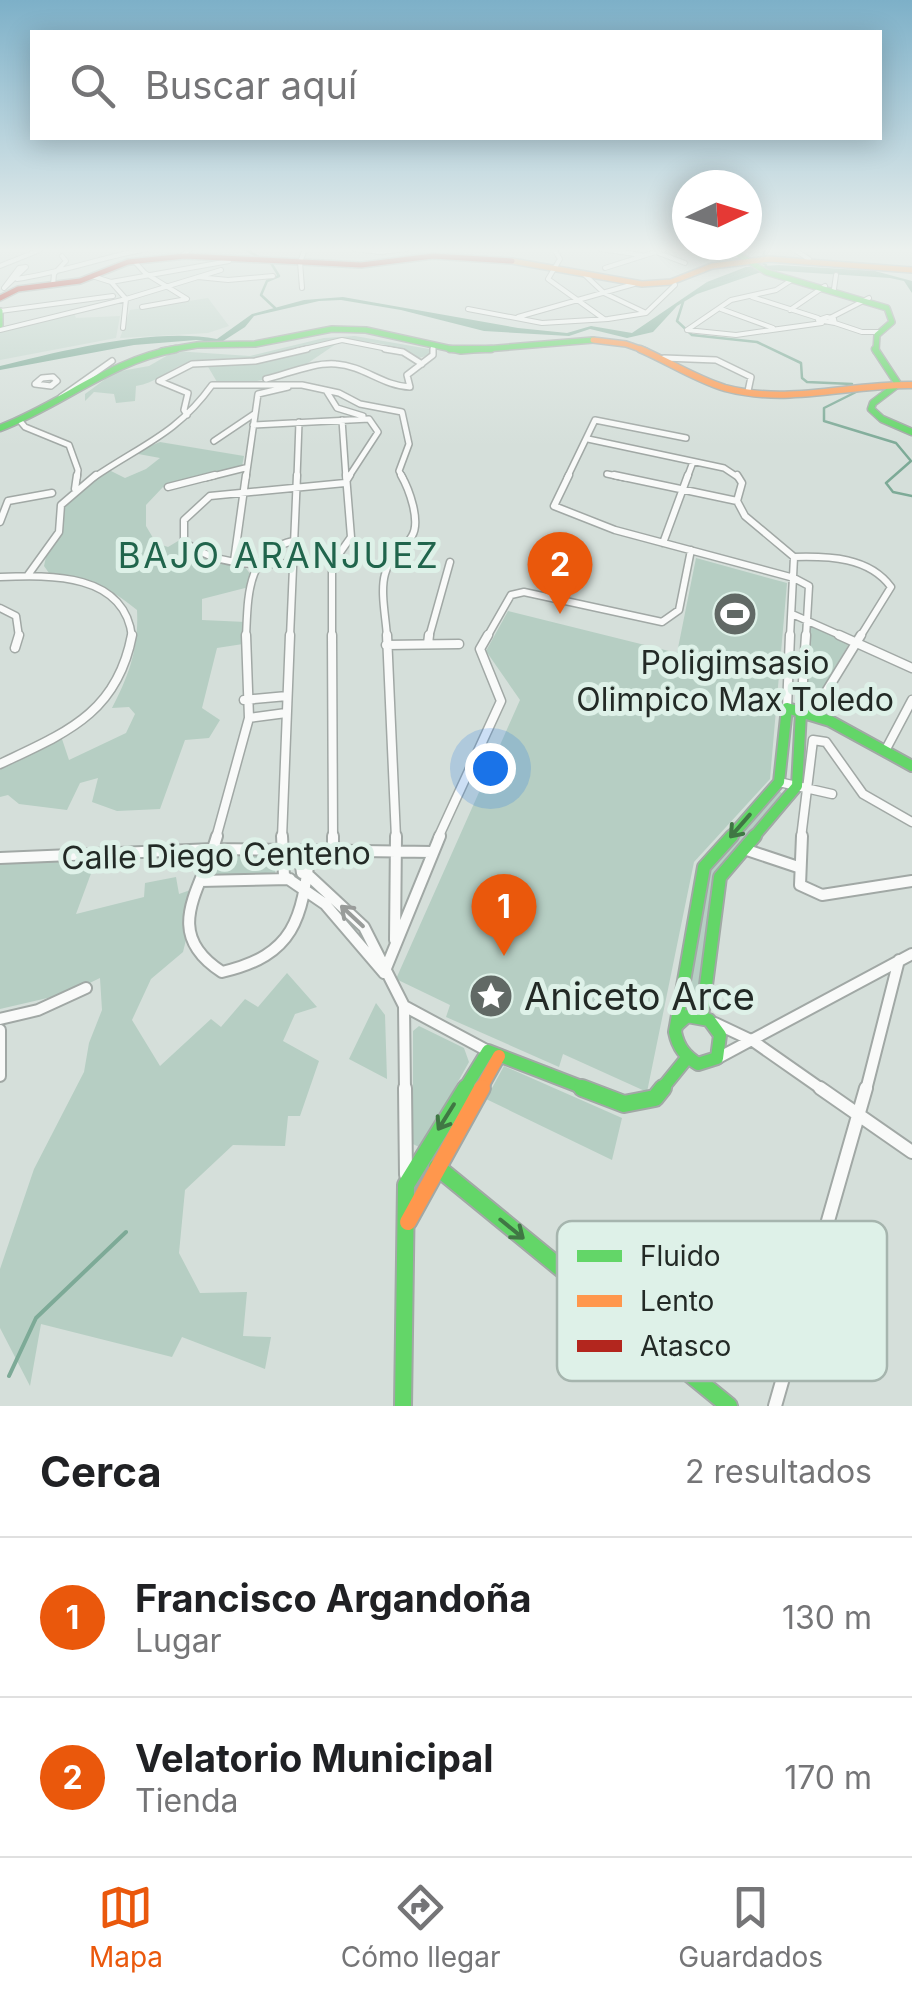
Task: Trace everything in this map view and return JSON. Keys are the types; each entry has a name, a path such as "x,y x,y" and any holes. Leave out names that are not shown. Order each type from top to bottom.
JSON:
{"main road":[{"path":"895,387 876,350 875,338 896,325 896,315"},
{"path":"0,428 134,359 198,345 240,346 332,328 355,328 468,351 600,338 664,358 714,384 748,392 796,396 865,384 912,386"},
{"path":"895,387 872,403 871,409 882,419 912,432"},
{"path":"677,1025 687,1016 705,1018 720,1035 718,1058 705,1065 687,1058 676,1040 677,1025 704,867 779,782 787,708 807,713 912,766"},
{"path":"705,1018 720,877 796,786 807,713"},
{"path":"494,1053 624,1104 636,1105 664,1094 687,1058"},
{"path":"403,1406 406,1185 422,1155 494,1053"},
{"path":"406,1226 494,1053"},
{"path":"436,1167 557,1266"},
{"path":"698,1381 729,1406"}],"street":[{"path":"0,327 66,315"},
{"path":"124,328 125,315"},
{"path":"497,315 542,323 635,315"},
{"path":"514,318 526,315"},
{"path":"597,315 604,319"},
{"path":"713,315 687,330 750,335 836,315"},
{"path":"735,315 774,328"},
{"path":"804,315 862,332 882,331"},
{"path":"830,318 835,323"},
{"path":"862,332 876,350"},
{"path":"187,416 184,388 160,381 192,364 256,360 342,340 402,352 422,364"},
{"path":"257,383 330,363 376,375 389,386 405,388 411,384 407,375 433,355 434,345"},
{"path":"664,358 720,362 750,376 748,392"},
{"path":"61,397 112,361"},
{"path":"56,382 74,385"},
{"path":"28,575 59,532 62,505 75,490 138,447 164,437 212,384 302,384 360,404 396,409 406,418 409,444 399,471 409,489 415,527 387,567 386,645 397,853 394,940"},
{"path":"234,561 245,468 260,392 302,384"},
{"path":"324,389 337,408 369,418 378,432 345,484"},
{"path":"214,441 254,414"},
{"path":"253,425 369,418"},
{"path":"686,438 598,419 554,506 614,530 794,578 809,586 807,713"},
{"path":"332,850 332,564 350,544 342,420"},
{"path":"20,421 69,445 78,470 75,490"},
{"path":"281,870 299,422"},
{"path":"588,439 724,468 742,483 737,501 745,516 794,557 828,558 866,567 890,582 858,642 807,713"},
{"path":"663,543 693,462"},
{"path":"168,486 245,468"},
{"path":"608,474 737,501"},
{"path":"292,563 255,567 193,550 184,542 181,531 188,512 210,496 345,484"},
{"path":"0,522 8,502 52,493"},
{"path":"292,541 278,544 255,567 245,655 244,700 249,718 214,849 190,906 187,930 205,961 222,972 248,968 270,956 302,914 305,889"},
{"path":"384,973 432,852 502,700 480,650 511,595 524,592 662,622 679,610 691,550"},
{"path":"787,708 794,557"},
{"path":"428,644 428,627 449,585 450,562"},
{"path":"0,577 28,575 82,581 127,608 135,633 119,676 102,704 67,732 0,764"},
{"path":"0,608 16,616 20,633 15,648"},
{"path":"792,614 912,668"},
{"path":"386,645 459,644"},
{"path":"244,700 287,696"},
{"path":"884,750 912,700"},
{"path":"249,718 286,713"},
{"path":"912,822 863,794 826,742 813,740 798,868 800,885 822,895 912,881"},
{"path":"779,782 832,794"},
{"name":"Calle Diego Centeno","path":"0,858 214,849 432,852"},
{"path":"744,849 798,868"},
{"path":"281,850 303,864 299,876 305,889 384,973"},
{"path":"299,876 310,851"},
{"path":"281,870 286,860 297,858"},
{"path":"281,870 299,876 364,927 404,1006 406,1185"},
{"path":"200,882 299,876"},
{"path":"718,1058 908,956"},
{"path":"827,1221 856,1113 908,956"},
{"path":"0,1020 38,1010 86,988"},
{"path":"404,1006 494,1053"},
{"path":"705,1018 753,1042 912,1152"},
{"path":"0,1030 0,1076"},
{"path":"422,1155 436,1167"},
{"path":"776,1406 783,1381"}],"shaded area":[{"path":"67,315 76,318 120,316 116,338 0,360 0,332"},
{"path":"128,315 220,315 229,326 208,333 120,338"},
{"path":"251,315 260,315 220,343 196,340 134,345 0,370 0,366 108,342 166,336 217,339"},
{"path":"419,315 567,333 591,326 632,333 659,315 669,315 653,332 627,338 590,329 569,336 484,331"},
{"path":"355,336 429,349 430,355 419,358 372,342 351,342 264,358 197,361 136,386 135,401 116,403 114,394 94,392 85,401 85,394 115,372 149,366 175,351 250,356 324,338"},
{"path":"339,342 305,365 314,368 257,381 217,382 207,365 243,364"},
{"path":"160,442 244,456 242,466 163,487 146,505 146,526 156,543 168,547 183,538 192,554 245,567 251,575 249,587 202,599 202,620 246,622 243,644 217,648 202,708 220,720 209,738 185,740 160,809 117,811 92,802 98,778 80,783 67,810 19,804 8,795 0,797 0,768 61,736 69,760 126,733 135,714 129,707 112,708 132,661 137,610 106,589 49,573 44,566 47,552 62,530 69,498 107,469 125,478 146,469 160,458 133,453"},
{"path":"696,558 787,583 770,779 694,862 647,1092 563,1054 559,1067 446,1017 450,1005 396,979 520,700 486,651 508,611 677,653"},
{"path":"810,626 850,642 814,704 806,708"},
{"path":"778,790 784,795 717,869 698,993 694,995 688,990 709,867"},
{"path":"219,856 276,856 275,876 221,878 212,874 211,866"},
{"path":"96,860 76,914 144,897 145,883 176,877 179,894 199,887 183,952 151,979 132,1020 160,1066 211,1019 221,1027 245,999 258,1007 287,973 317,1007 295,1014 283,1041 319,1061 300,1116 288,1116 285,1146 233,1145 185,1190 179,1253 200,1293 247,1292 243,1336 271,1337 265,1369 182,1337 172,1357 41,1324 30,1386 0,1328 0,1269 34,1169 84,1072 89,1043 102,1010 100,978 69,993 0,1009 0,863"},
{"path":"376,1003 385,1015 387,1079 349,1059"},
{"path":"419,1026 464,1048 469,1062 421,1148 413,1144 413,1031"},
{"path":"504,1066 622,1118 612,1160 486,1099"}],"waterway":[{"path":"679,315 677,321 692,335 757,342 801,363 802,378 807,382 852,384"},
{"path":"858,391 824,408 824,421 896,443 911,461 886,483 893,492 912,496"},
{"path":"9,1376 36,1318 126,1232"}],"traffic: fast":[{"path":"0,315 0,325"},
{"path":"889,315 892,322 877,335 875,350 898,384"},
{"path":"0,428 37,414 116,366 156,352 197,345 255,344 332,329 366,330 461,351 593,340"},
{"path":"898,384 873,403 871,409 882,419 912,432"},
{"path":"677,1025 687,1016 709,1020 720,1035 717,1058 698,1064 693,1061 679,1047 675,1032 704,867 779,782 787,708 830,721 912,766"},
{"path":"702,1016 720,877 797,786 801,712"},
{"path":"403,1406 406,1185 488,1051 624,1104 655,1098 687,1058"},
{"path":"437,1167 557,1265"},
{"path":"698,1381 729,1406"}],"traffic: slow":[{"path":"593,340 626,344 714,384 754,393 803,396 912,385"},
{"path":"408,1222 499,1056"}],"place":[{"name":"Velatorio Municipal","path":"560,614"},
{"name":"Poligimsasio Olimpico Max Toledo","path":"735,614"},
{"name":"Francisco Argandoña","path":"504,956"},
{"name":"Aniceto Arce","path":"491,996"}],"district":[{"name":"BAJO ARANJUEZ","path":"279,555"}]}
